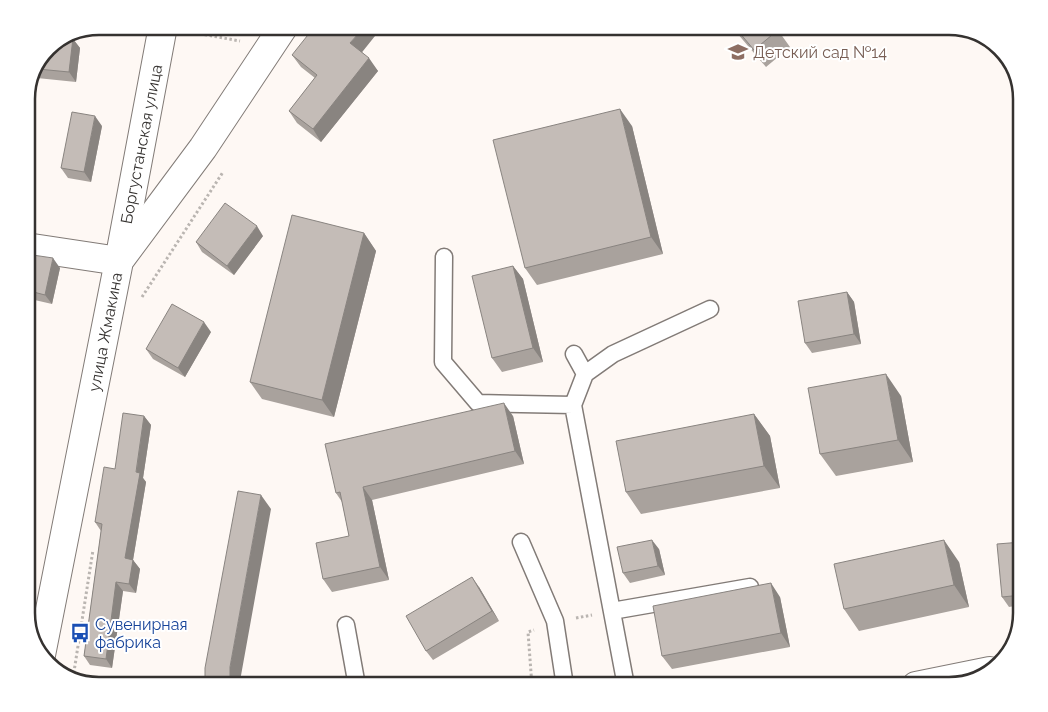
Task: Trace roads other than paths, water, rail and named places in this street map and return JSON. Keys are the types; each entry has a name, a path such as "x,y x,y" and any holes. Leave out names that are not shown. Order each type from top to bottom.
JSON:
{"street":[{"name":"Боргустанская улица","path":"119,261 132,201 161,35"},
{"name":"улица Жмакина","path":"43,644 119,261 202,148 278,35"},
{"path":"35,248 119,261"}],"lane":[{"path":"444,257 443,362 478,403 573,405"},
{"path":"624,677 573,405 585,374 613,354 710,309"},
{"path":"574,354 585,374"},
{"path":"521,542 556,621 564,677"},
{"path":"612,612 764,585"},
{"path":"346,625 355,677"}],"place":[{"name":"Детский сад №14","path":"738,52"},
{"name":"Сувенирная фабрика","path":"80,633"}]}
